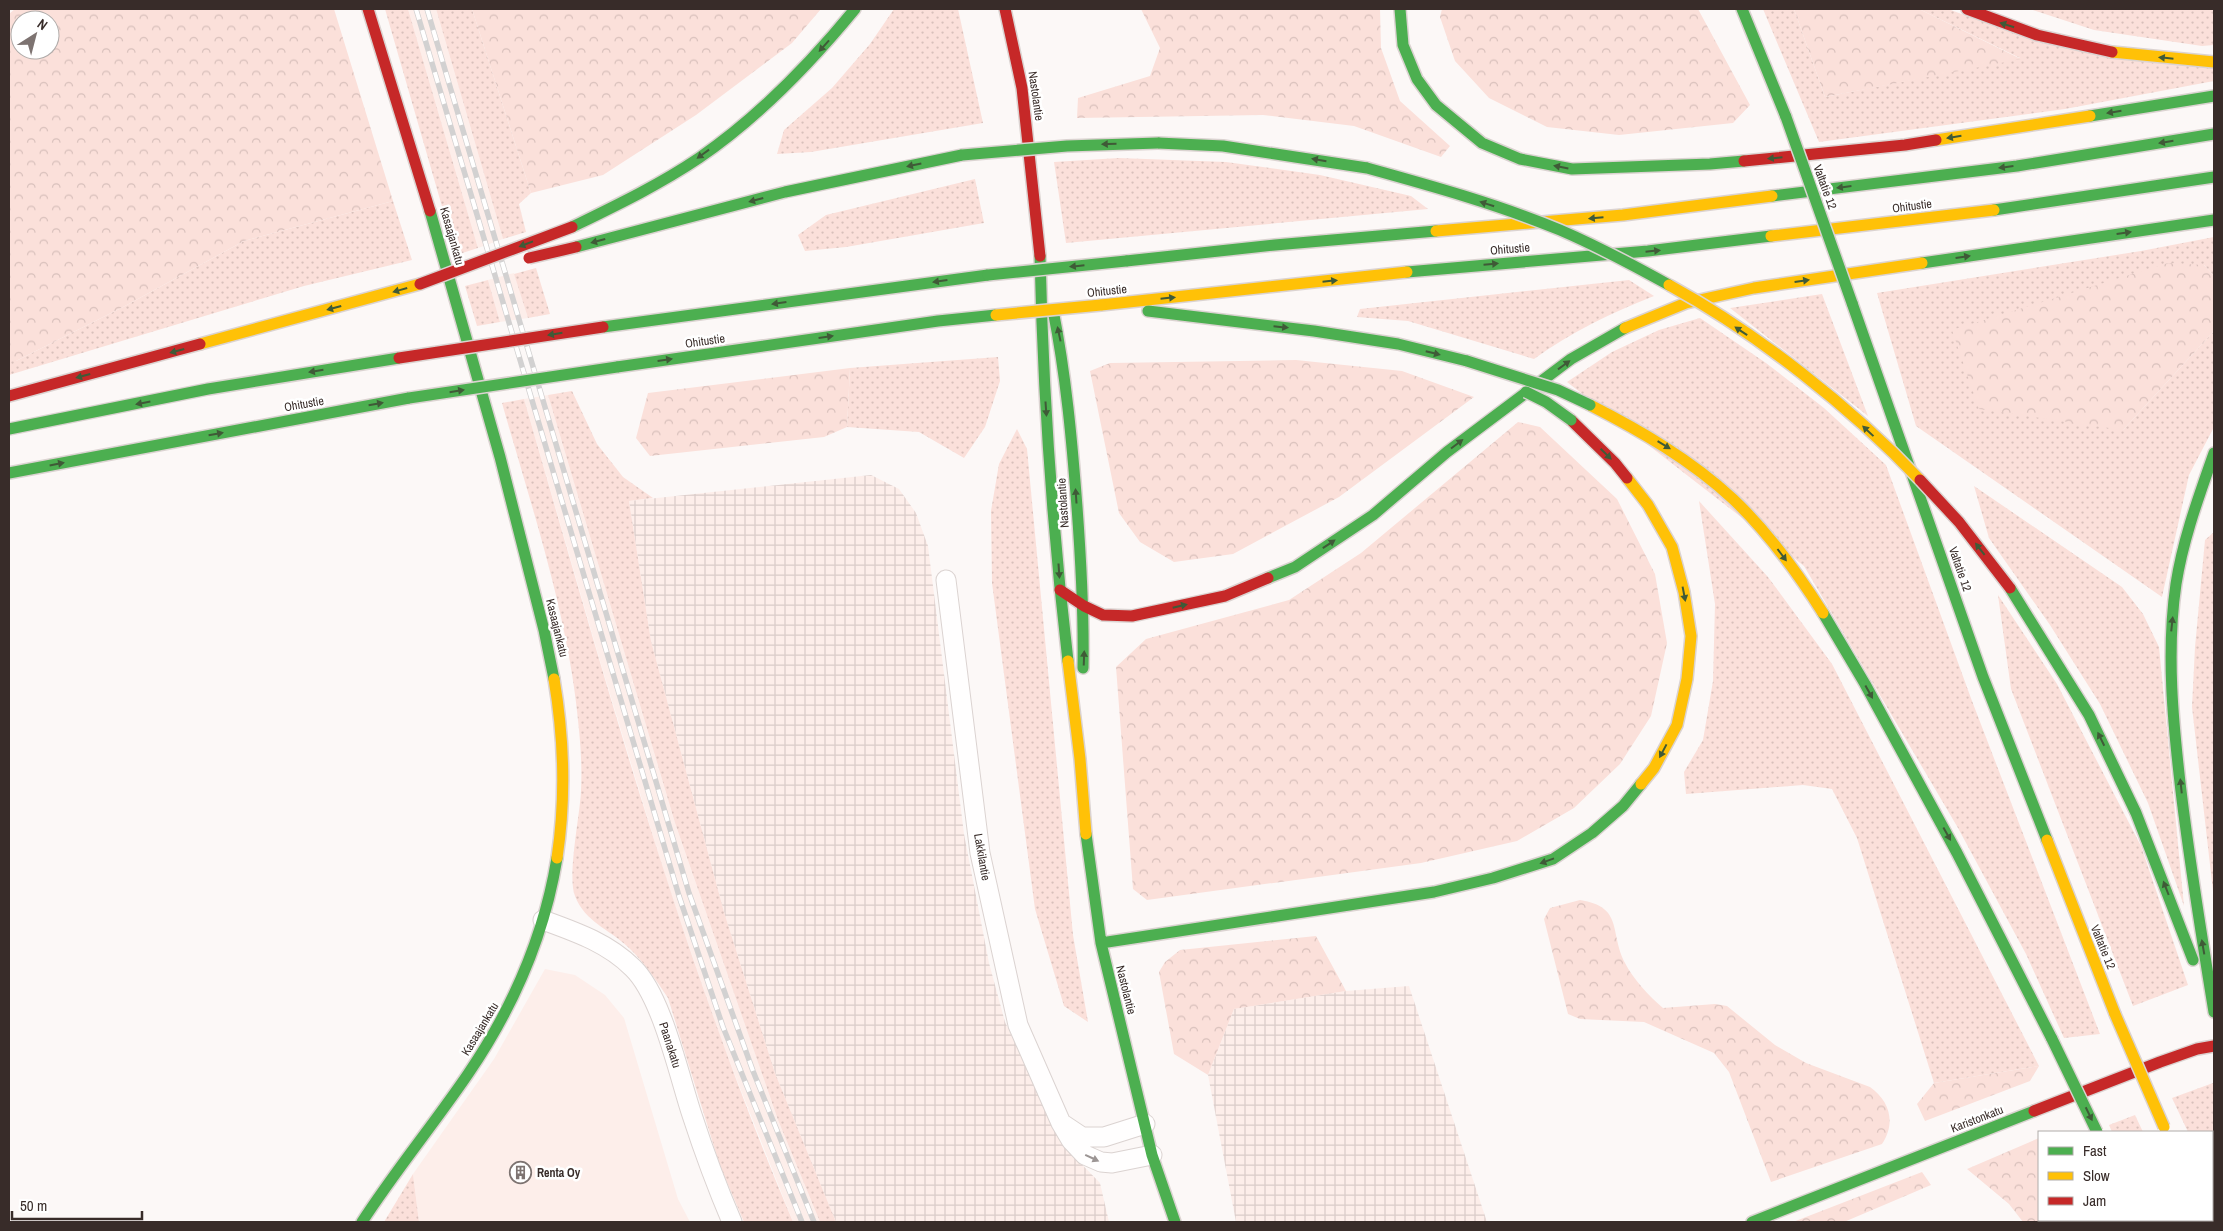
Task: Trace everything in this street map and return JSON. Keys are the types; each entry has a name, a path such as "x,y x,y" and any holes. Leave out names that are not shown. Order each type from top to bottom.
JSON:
{"main road":[{"name":"Kasaajankatu","path":"362,1222 467,1076 492,1038 514,998 543,920 558,857 563,775 560,718 552,665 498,449 429,203 368,9"},
{"path":"9,396 381,296 420,284 572,227 664,180 700,157 746,122 806,65 855,9"},
{"name":"Nastolantie","path":"1005,9 1022,88 1040,248 1042,360 1060,590 1080,759 1087,848 1101,943 1152,1155 1175,1222"},
{"path":"1400,9 1403,45 1417,78 1436,105 1482,143 1520,159 1572,169 1710,164 1905,145 2214,96"},
{"path":"1733,9 1750,26"},
{"name":"Valtatie 12","path":"1742,9 1786,117 1983,677 2115,1014 2165,1129"},
{"path":"1967,9 1988,19 2081,47 2126,54 2214,62"},
{"name":"Ohitustie","path":"9,429 208,390 603,326 988,275 1275,245 1623,215 2016,166 2214,134"},
{"path":"420,284 576,247 786,192 962,155 1067,146 1158,143 1223,146 1367,168 1441,189 1506,210 1553,228 1621,260 1682,292 1749,336 1853,418 1903,463 1960,523 2010,588 2089,716 2136,813 2214,1014"},
{"name":"Ohitustie","path":"9,473 409,398 938,321 1449,268 1648,251 2026,206 2214,177"},
{"path":"1060,590 1084,606 1103,615 1142,614 1225,596 1294,567 1373,514 1447,452 1571,359 1629,326 1686,303 1754,288 2214,220"},
{"name":"Nastolantie","path":"1040,248 1062,349 1068,395 1084,606 1080,759"},
{"path":"1102,305 1314,331 1398,344 1467,361 1558,390 1634,427 1688,461 1751,517 1788,563 1818,607 1874,700 1975,884 2097,1131"},
{"path":"1101,943 1434,892 1493,878 1553,859 1592,833 1623,806 1654,768 1677,725 1687,680 1691,636 1684,592 1672,547 1648,505 1615,463 1571,420 1546,402 1467,361"},
{"path":"2214,453 2198,497 2180,558 2171,630 2176,745 2192,878 2214,1014"},
{"name":"Karistonkatu","path":"1752,1222 2160,1062 2197,1049 2214,1046"}],"street":[{"name":"Lakkilantie","path":"946,580 980,853 1018,1025 1061,1123 1071,1140 1085,1155 1101,1162 1112,1163 1152,1155"},
{"name":"Paanakatu","path":"543,920 588,937 612,950 634,969 649,990 660,1016 709,1168 732,1222"},
{"path":"1061,1123 1082,1137 1104,1137 1145,1124"}],"shaded area":[{"path":"408,9 436,9 503,239 478,248"},
{"path":"514,273 528,318 500,322 488,280"},
{"path":"548,395 675,823 778,1120 820,1222 793,1222 721,1040 666,879 524,399"},
{"path":"871,475 899,489 916,513 928,546 964,834 989,963 1005,1022 1064,1146 1100,1183 1109,1222 836,1222 775,1073 724,912 651,641 629,501"},
{"path":"545,969 575,975 605,995 624,1018 678,1199 690,1222 419,1222 413,1174 494,1059"},
{"path":"1409,986 1487,1222 1236,1222 1208,1075 1234,1009 1346,991"}],"green space":[{"path":"334,9 393,201 244,241 125,306 16,361 9,361 9,14 10,60 60,60 60,10 14,10"},
{"path":"385,9 408,9 478,248 456,255"},
{"path":"436,9 472,9 531,193 519,204 526,232 503,239"},
{"path":"472,9 821,9 792,43 696,115 603,175 531,193"},
{"path":"894,9 958,9 983,123 811,152 777,154 784,130 832,88 870,44"},
{"path":"1141,9 1380,9 1381,48 1400,101 1450,146 1441,157 1354,126 1263,115 1077,118 1078,98 1150,76 1160,48"},
{"path":"1442,9 1698,9 1750,105 1733,123 1619,135 1547,127 1489,98 1455,61 1440,17"},
{"path":"1763,9 1794,9 1825,97 2020,58 1919,9 1948,9 2040,43 2214,68 2214,81 2065,109 1819,142"},
{"path":"1794,9 1919,9 2021,59 1825,97"},
{"path":"2030,9 2214,9 2214,45 2202,46 2094,30"},
{"path":"1119,158 1226,162 1320,175 1411,196 1428,209 1066,243 1054,162"},
{"path":"975,179 984,223 846,247 805,251 798,235 826,215"},
{"path":"393,201 412,260 304,286 9,375 9,361 16,361 125,306 244,241"},
{"path":"2214,237 2214,276 2204,265 2123,430 2214,331 2214,427 2189,475 2162,597 1916,426 1877,293 2141,251"},
{"path":"2168,263 2204,265 2214,276 2214,331 2123,430 1979,409 1952,330"},
{"path":"536,268 550,314 528,318 514,274"},
{"path":"488,280 500,322 477,326 465,286"},
{"path":"1629,280 1654,296 1592,324 1562,340 1534,359 1408,321 1357,317 1360,309"},
{"path":"1822,294 1868,416 1730,308"},
{"path":"1700,318 1766,363 1824,408 1886,465 1972,701 2100,1034 2064,1038 2026,954 1958,828 1804,566 1567,382 1612,352 1659,330"},
{"path":"998,357 1000,381 985,427 964,458 919,432 847,427 850,368"},
{"path":"1296,360 1402,371 1474,397 1339,497 1233,554 1174,562 1140,542 1119,513 1090,371 1110,363"},
{"path":"850,368 847,427 824,437 650,456 636,438 648,393"},
{"path":"572,391 597,444 623,477 653,498 629,501 651,641 724,912 775,1073 836,1222 820,1222 778,1120 675,823 548,395"},
{"path":"524,399 614,711 679,918 752,1122 793,1222 744,1222 720,1166 668,998 639,959 621,941 591,919 579,905 575,896 572,875 580,802 581,760 574,689 559,606 502,403"},
{"path":"1518,422 1540,427 1617,499 1655,574 1667,643 1651,716 1620,764 1574,808 1517,841 1421,863 1147,900 1133,889 1116,667 1146,639 1289,600 1361,553"},
{"path":"1017,429 1027,449 1073,935 1088,1022 1064,1006 1035,909 992,583 991,511 999,464"},
{"path":"1974,486 2122,587 2143,614 2159,647 2184,906 2148,803 2100,704 2050,625 1989,538"},
{"path":"1699,501 1768,577 1832,664 2039,1066 1934,1083 1857,838 1832,789 1803,785 1686,794 1684,772 1703,740 1713,681 1715,604"},
{"path":"2214,532 2214,900 2192,707 2195,647 2205,540"},
{"path":"1998,595 2057,684 2141,846 2188,985 2133,1006 2011,689"},
{"path":"1580,900 1594,903 1603,908 1609,915 1613,922 1620,952 1628,969 1642,987 1663,1008 1715,1004 1727,1006 1775,1045 1806,1063 1870,1087 1882,1099 1889,1113 1889,1128 1882,1144 1771,1182 1729,1072 1714,1053 1644,1022 1580,1019 1568,1014 1544,919 1550,908"},
{"path":"1316,936 1346,991 1234,1009 1208,1075 1174,1054 1159,972 1165,962 1180,950"},
{"path":"2039,1066 2030,1081 1925,1121 1917,1104 1934,1083"},
{"path":"2213,1083 2214,1188 2213,1131 2188,1131 2172,1098"},
{"path":"2135,1115 2143,1131 2112,1131 2109,1125"},
{"path":"2038,1138 2038,1221 2108,1222 2023,1222 2009,1204 1967,1169"},
{"path":"1922,1172 1931,1185 1844,1222 1793,1222"},
{"path":"413,1174 419,1222 384,1222"}],"railway":[{"path":"416,9 679,896 723,1027 802,1222"},
{"path":"427,9 689,893 753,1071 814,1222"}],"traffic: fast":[{"path":"572,227 637,195 699,158 721,142 763,108 820,50 855,9"},
{"path":"1400,9 1403,45 1417,79 1436,105 1482,143 1520,159 1572,169 1744,161"},
{"path":"1742,9 1786,117"},
{"path":"2090,116 2214,96"},
{"path":"1786,117 1852,303"},
{"path":"1772,196 2017,166 2214,134"},
{"path":"1158,143 1223,146 1367,168"},
{"path":"962,155 1067,146 1158,143"},
{"path":"576,247 785,192 962,155"},
{"path":"1367,168 1464,196 1560,230 1601,249 1669,285"},
{"path":"1994,210 2214,177"},
{"path":"430,211 500,457 544,630 554,679"},
{"path":"1922,263 2214,220"},
{"path":"1126,261 1275,245 1436,231"},
{"path":"1407,272 1648,251 1771,236"},
{"path":"1040,256 1049,459 1068,661"},
{"path":"988,275 1126,261"},
{"path":"603,327 988,275"},
{"path":"1852,303 1983,677 2047,840"},
{"path":"1053,310 1071,433 1080,547 1083,668"},
{"path":"1148,311 1314,331 1398,344 1467,361"},
{"path":"617,367 938,321 996,315"},
{"path":"1268,578 1295,567 1373,515 1447,452 1571,359 1625,328"},
{"path":"9,429 208,389 399,358"},
{"path":"1467,361 1558,390 1590,405"},
{"path":"409,398 617,367"},
{"path":"1526,392 1546,402 1571,420"},
{"path":"9,473 409,398"},
{"path":"2214,453 2192,518 2179,567 2171,635 2175,740 2192,874 2214,1012"},
{"path":"2010,588 2089,715 2136,813 2193,960"},
{"path":"1823,613 1865,684 1957,853 2052,1039"},
{"path":"1101,943 1434,892 1493,878 1553,859 1592,833 1623,806 1641,784"},
{"path":"1086,834 1101,943"},
{"path":"362,1222 468,1074 499,1024 513,997 535,944 544,916 557,858"},
{"path":"1101,943 1152,1155 1175,1222"},
{"path":"2052,1039 2097,1131"},
{"path":"1752,1222 2034,1111"}],"traffic: slow":[{"path":"2112,52 2214,62"},
{"path":"1936,140 2090,116"},
{"path":"1436,231 1623,215 1772,196"},
{"path":"1771,236 1994,210"},
{"path":"1625,328 1686,303 1754,288 1922,263"},
{"path":"1101,305 1407,272"},
{"path":"200,344 420,284"},
{"path":"1669,285 1736,325 1802,373 1864,425 1920,480"},
{"path":"996,315 1101,305"},
{"path":"1590,405 1665,447 1733,499 1781,553 1823,613"},
{"path":"1627,478 1648,505 1672,547 1684,592 1691,636 1687,679 1677,725 1654,768 1641,784"},
{"path":"1068,661 1080,759 1086,834"},
{"path":"554,679 560,723 563,768 562,813 557,858"},
{"path":"2047,840 2115,1014"},
{"path":"2115,1014 2164,1127"}],"traffic: jam":[{"path":"368,9 430,211"},
{"path":"1005,9 1022,88 1040,256"},
{"path":"1967,9 2037,35 2112,52"},
{"path":"1744,161 1905,145 1936,140"},
{"path":"420,284 572,227"},
{"path":"529,258 576,247"},
{"path":"399,358 603,327"},
{"path":"9,396 200,344"},
{"path":"1571,420 1615,463 1627,478"},
{"path":"1920,480 1959,522 2010,588"},
{"path":"1060,590 1084,606 1103,615 1132,616 1225,596 1268,578"},
{"path":"2034,1111 2160,1062 2197,1049 2214,1046"}],"place":[{"name":"Renta Oy","path":"521,1173"}]}
